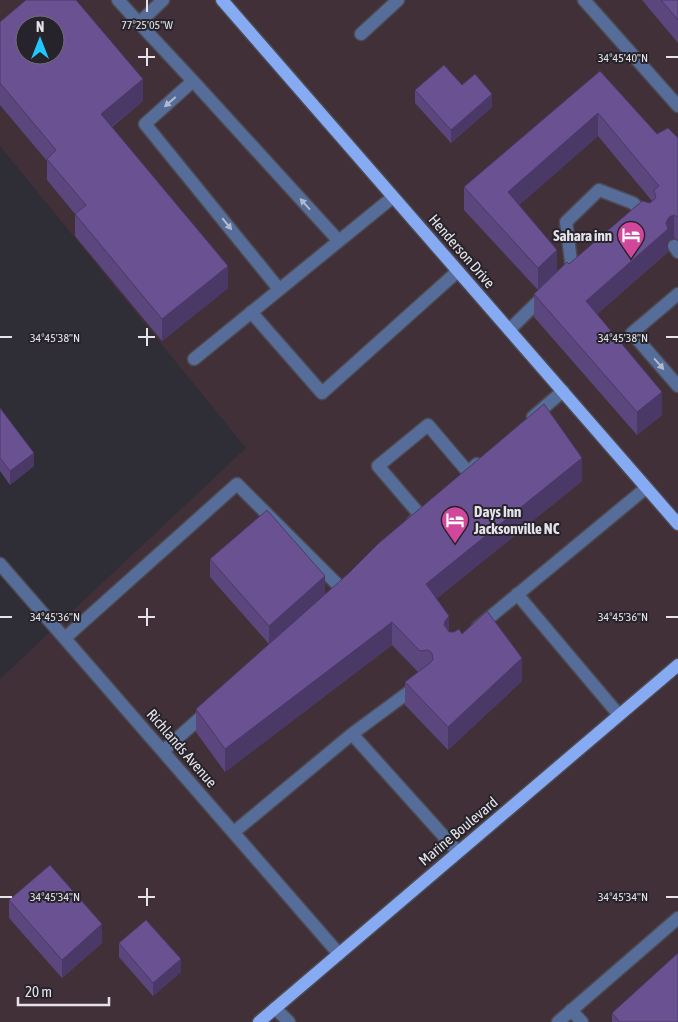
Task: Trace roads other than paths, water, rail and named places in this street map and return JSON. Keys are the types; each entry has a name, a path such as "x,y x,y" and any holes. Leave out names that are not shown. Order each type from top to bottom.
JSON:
{"main road":[{"name":"Henderson Drive","path":"222,0 678,524"},
{"name":"Marine Boulevard","path":"259,1022 678,665"}],"street":[{"path":"118,0 338,240"},
{"path":"138,23 163,0"},
{"path":"361,34 398,0"},
{"path":"584,0 678,106"},
{"path":"193,82 145,124 280,289"},
{"path":"509,330 572,269 566,222 599,190 632,203 648,218"},
{"path":"194,359 393,197"},
{"path":"251,312 322,393 458,271"},
{"path":"678,294 632,333 678,386"},
{"path":"526,422 563,391"},
{"path":"406,528 424,512 378,466 428,425 464,475 490,453"},
{"path":"65,638 238,484 343,590"},
{"path":"468,635 646,488"},
{"name":"Richlands Avenue","path":"0,564 339,954"},
{"path":"517,594 619,715"},
{"path":"234,832 352,734 426,680"},
{"path":"163,751 220,699"},
{"path":"352,734 458,852"},
{"path":"558,1022 678,918"},
{"path":"275,1008 289,1022"},
{"path":"571,1010 582,1022"}],"place":[{"name":"Sahara inn","path":"631,259"},
{"name":"Days Inn Jacksonville NC","path":"455,544"}]}
